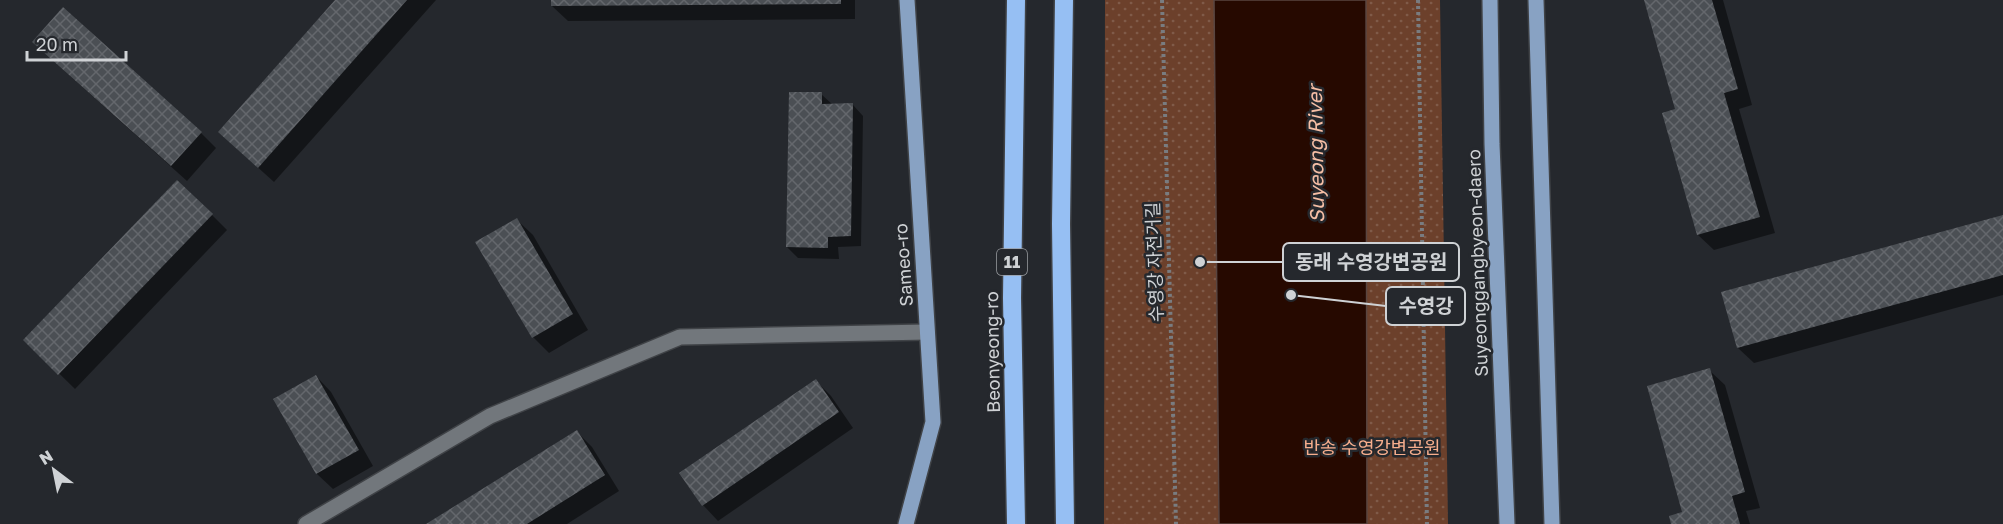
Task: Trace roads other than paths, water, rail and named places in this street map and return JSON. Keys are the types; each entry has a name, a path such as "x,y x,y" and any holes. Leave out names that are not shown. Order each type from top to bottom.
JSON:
{"highway":[{"name":"Beonyeong-ro","path":"1017,0 1012,298 1017,524"},
{"path":"1064,0 1061,224 1065,524"}],"main road":[{"name":"Sameo-ro","path":"906,524 933,422 907,0"},
{"name":"Suyeonggangbyeon-daero","path":"1490,0 1492,144 1507,524"},
{"path":"1536,0 1552,524"}],"lane":[{"path":"306,524 490,416 680,337 927,332"}],"water":[{"name":"Suyeong River","path":"1214,0 1366,0 1367,524 1219,524"}],"place":[{"name":"동래 수영강변공원","path":"1200,262"},
{"name":"수영강","path":"1291,295"}],"park label":[{"name":"반송 수영강변공원","path":"1372,447"}]}
